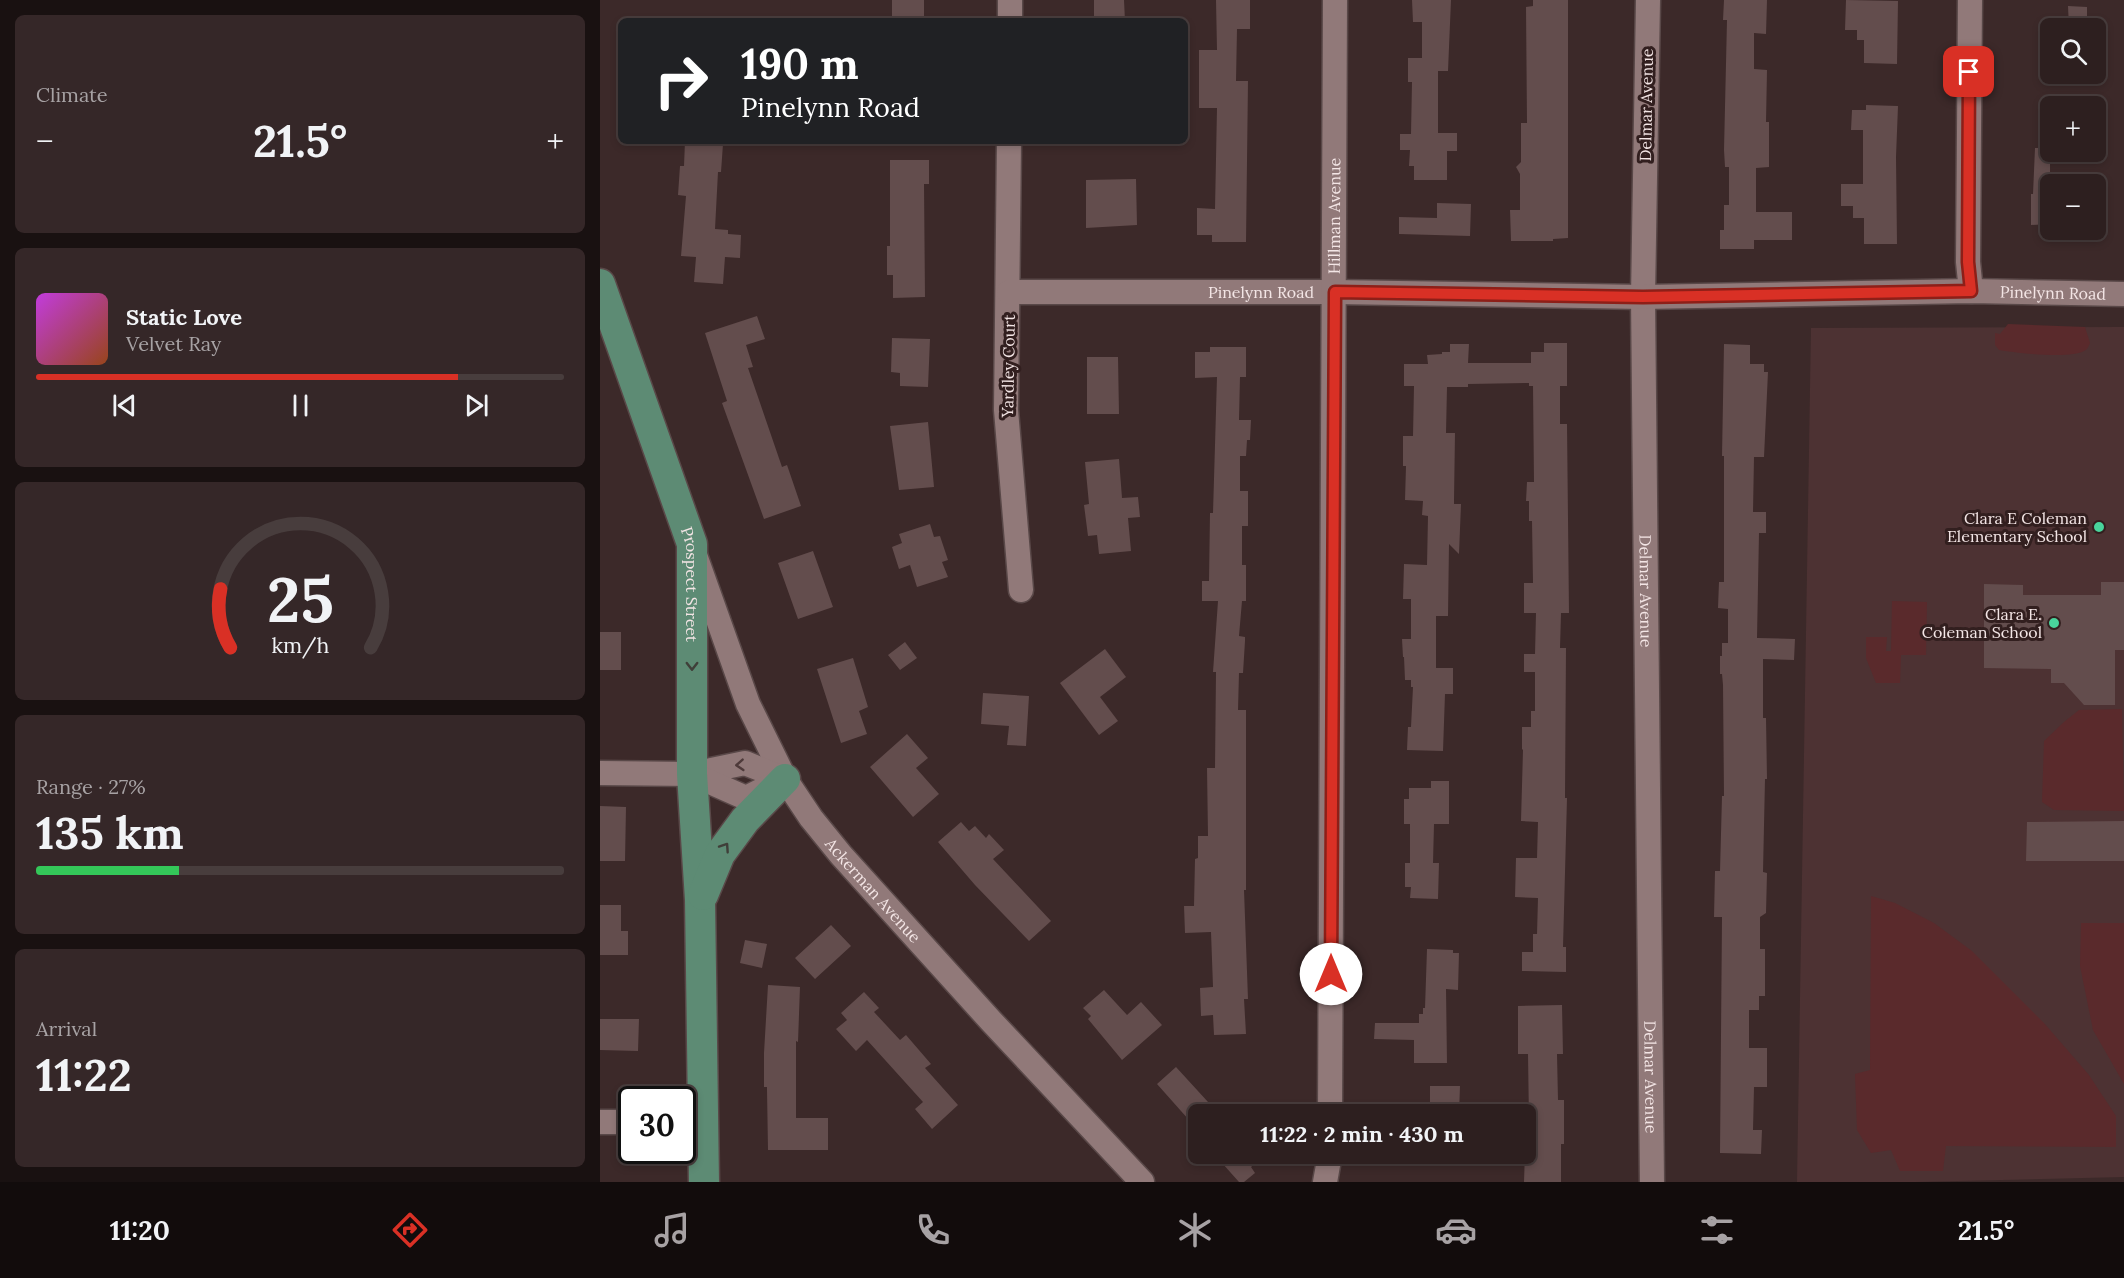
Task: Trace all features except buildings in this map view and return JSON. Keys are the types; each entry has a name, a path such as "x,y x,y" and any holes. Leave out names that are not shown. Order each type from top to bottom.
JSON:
{"main road":[{"name":"Prospect Street","path":"600,284 692,544 692,774 700,900 694,1086"},
{"name":"Prospect Street","path":"700,900 720,854 745,820 785,778"},
{"name":"Prospect Street","path":"696,1138 704,1182"}],"street":[{"path":"1010,0 1010,18"},
{"name":"Hillman Avenue","path":"1330,1104 1335,0"},
{"name":"Delmar Avenue","path":"1648,0 1643,297 1652,1182"},
{"path":"1970,0 1968,262 1971,291"},
{"name":"Yardley Court","path":"1010,144 1006,410 1021,590"},
{"name":"Pinelynn Road","path":"1009,292 1335,292 1643,297 1971,291 2124,294"},
{"name":"Ackerman Avenue","path":"692,544 748,704 785,778 811,818 841,855 991,1021 1142,1182"},
{"path":"600,773 692,774 745,763 785,778"},
{"path":"692,774 746,798 785,778"},
{"path":"600,1122 618,1122"},
{"path":"1325,1182 1328,1164"}],"shaded area":[{"path":"2008,324 2085,327 2090,343 2084,351 2067,355 1999,350 1995,345 1995,333 2000,334"},
{"path":"2124,327 2124,1177 1916,1182 1797,1182 1811,328"},
{"path":"1892,601 1927,602 1926,655 1901,655 1900,683 1876,683 1866,658 1866,637 1887,637 1886,651 1891,651"},
{"path":"2122,709 2124,811 2054,810 2042,802 2044,741 2079,710"},
{"path":"1871,896 1895,903 1934,923 1972,951 2044,1023 2089,1075 2116,1116 2116,1147 1946,1146 1943,1171 1900,1171 1891,1150 1871,1153 1857,1130 1855,1074 1870,1070"},
{"path":"2081,923 2124,923 2124,1084 2093,1030 2080,966"}],"place":[{"name":"Clara E Coleman Elementary School","path":"2099,527"},
{"name":"Clara E. Coleman School","path":"2054,623"}],"route":[{"path":"1331,974 1335,292 1643,297 1971,291 1968,262 1969,72"}]}
